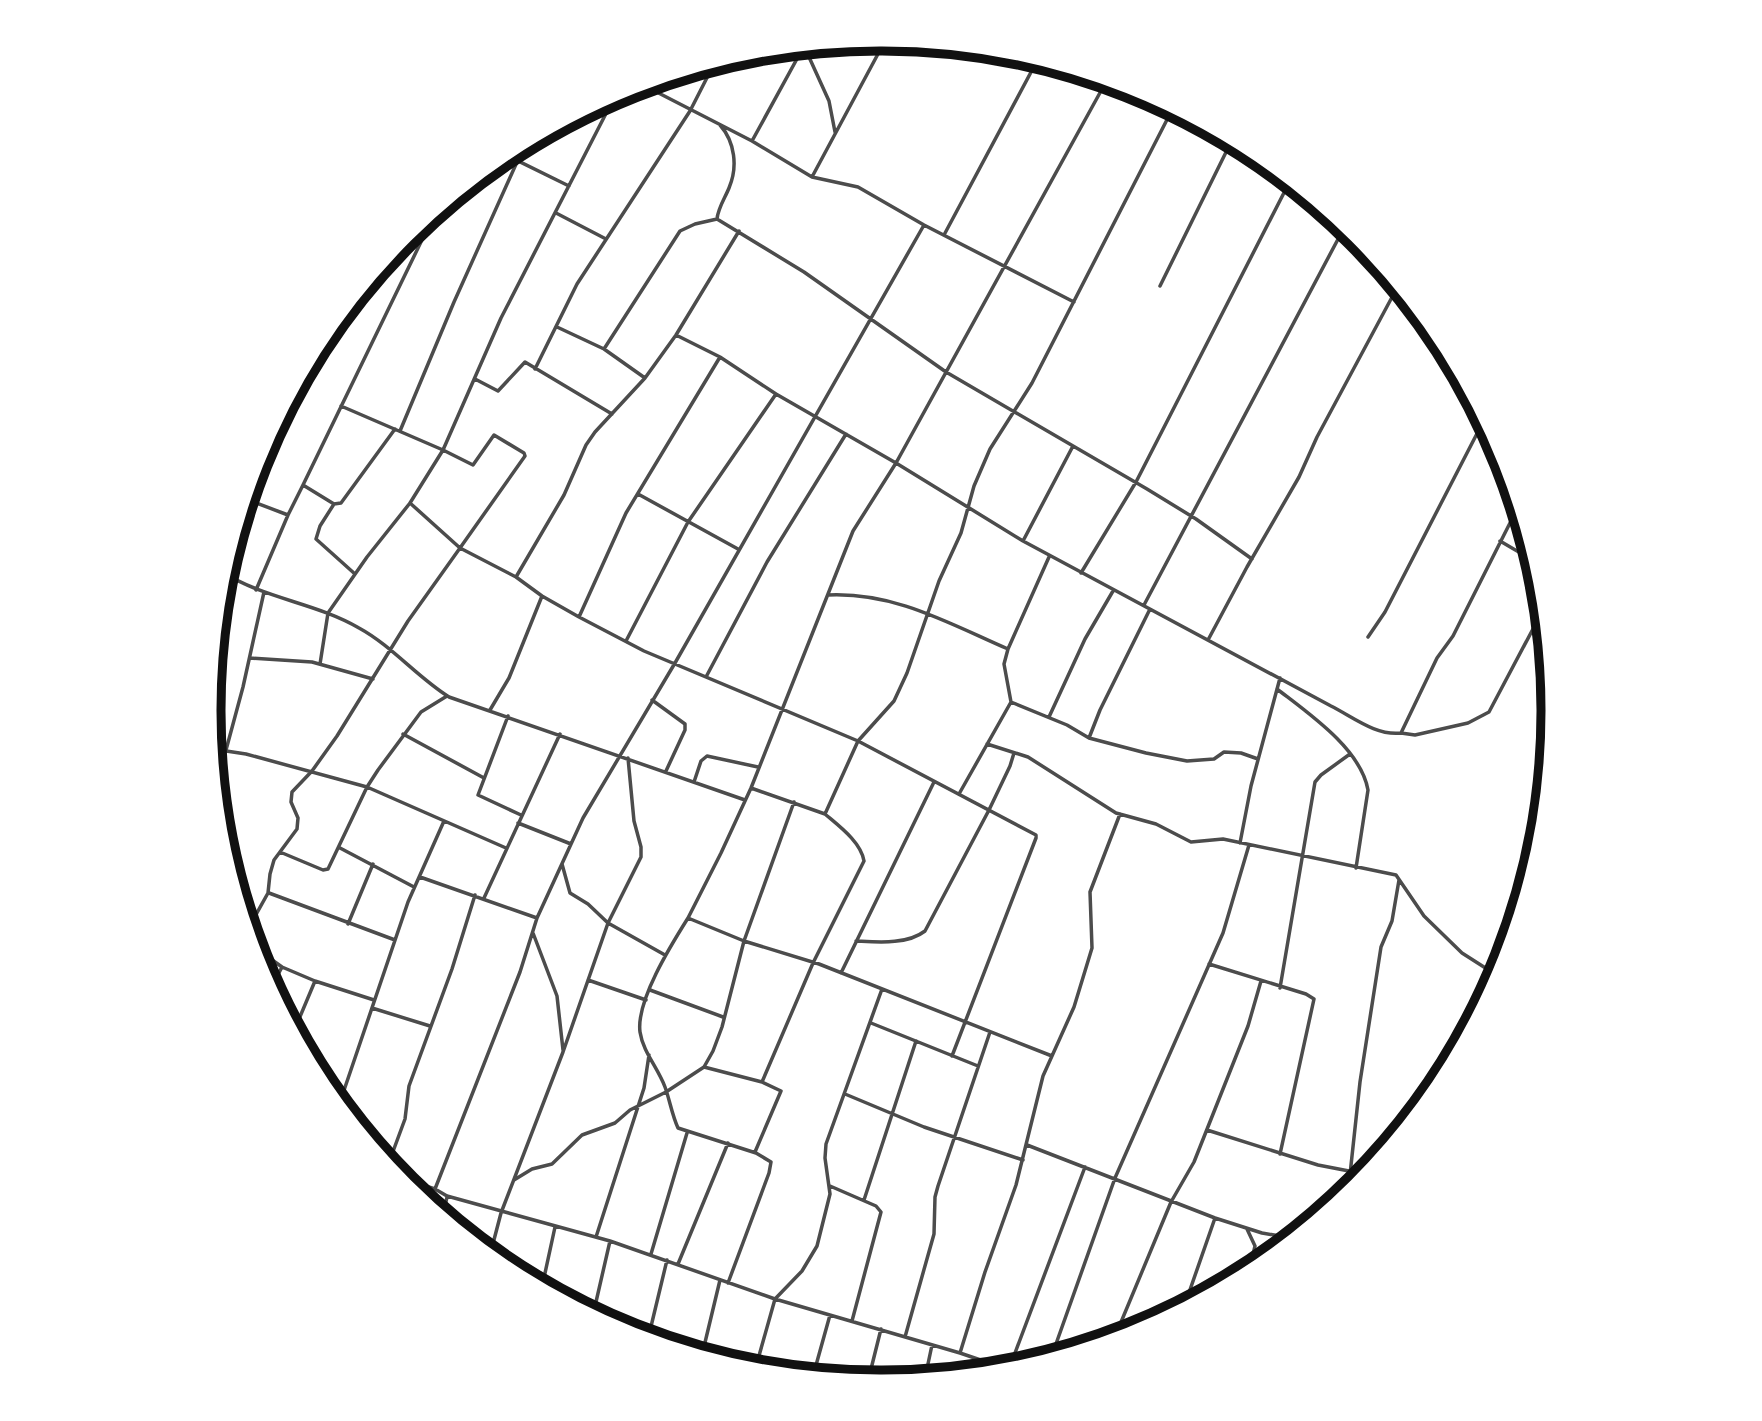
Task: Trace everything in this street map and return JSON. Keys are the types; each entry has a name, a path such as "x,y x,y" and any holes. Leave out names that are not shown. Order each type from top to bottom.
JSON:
{"street":[{"path":"812,177 879,51"},
{"path":"808,55 829,101 835,133"},
{"path":"752,141 799,56"},
{"path":"944,235 1033,68"},
{"path":"535,369 572,292 690,111 709,73"},
{"path":"728,1283 771,1165 769,1159 755,1152 678,1128 666,1092 643,1043 640,1024 646,1000 665,955 688,918 751,788 853,531 896,463 1102,89"},
{"path":"654,91 752,141 812,177 858,187 924,225 1074,302"},
{"path":"320,664 328,613 410,503 443,450 501,318 609,110"},
{"path":"825,814 858,741 894,701 907,673 939,581 961,533 974,486 990,449 1032,383 1168,117"},
{"path":"717,219 735,170 732,146 720,125"},
{"path":"1160,286 1228,150"},
{"path":"400,431 517,162 569,186"},
{"path":"1081,573 1136,482 1286,189"},
{"path":"556,213 606,239"},
{"path":"604,349 680,231 717,219 804,272 946,372 1136,482 1252,559"},
{"path":"435,1189 520,972 537,918 562,861 619,755 675,663 924,225"},
{"path":"516,577 564,495 595,432 645,378 676,335 739,232"},
{"path":"256,590 288,515 425,234"},
{"path":"1144,605 1340,236"},
{"path":"1208,640 1300,477 1317,437 1393,295"},
{"path":"557,327 604,349 645,378"},
{"path":"676,335 720,357 776,394 1023,541 1378,731 1415,735 1468,723 1489,712 1535,625"},
{"path":"579,617 617,530 720,357"},
{"path":"475,379 496,391 523,362 612,414"},
{"path":"626,641 688,522 776,394"},
{"path":"254,917 268,893 271,868 299,823 291,802 292,792 312,771 373,680 408,621 525,455 494,435 473,465 341,406"},
{"path":"303,485 334,504 341,503 394,429"},
{"path":"1368,637 1390,601 1478,431"},
{"path":"706,677 767,562 846,434"},
{"path":"1023,541 1073,446"},
{"path":"638,494 738,549"},
{"path":"255,502 288,515"},
{"path":"410,503 460,548 516,577 542,596 579,617 706,677 858,741 1033,833 1036,838 952,1056"},
{"path":"334,504 320,526 316,539 355,574"},
{"path":"1401,733 1432,668 1453,636 1512,519"},
{"path":"1500,541 1521,553"},
{"path":"959,794 1011,702 1004,664 1008,649 1050,556"},
{"path":"235,579 256,590 328,613 360,628 447,696 745,800"},
{"path":"1049,717 1085,639 1113,590"},
{"path":"226,750 264,592"},
{"path":"828,595 845,594 894,601 1008,649"},
{"path":"490,710 509,678 542,596"},
{"path":"1089,738 1150,609"},
{"path":"250,658 320,664 373,680"},
{"path":"1240,843 1258,759 1280,678"},
{"path":"1277,689 1337,738 1366,779 1368,790 1356,868"},
{"path":"280,852 327,870 340,848 366,787 421,712 447,696"},
{"path":"652,700 686,726 666,771"},
{"path":"1011,702 1049,717 1089,738 1146,753 1187,761 1213,759 1224,752 1241,753 1258,759"},
{"path":"508,716 479,796 522,815"},
{"path":"403,734 484,779"},
{"path":"484,898 559,734"},
{"path":"987,744 1039,763 1104,807 1156,824 1191,842 1216,839 1356,868 1389,872 1399,878 1424,916 1462,953 1488,970"},
{"path":"223,750 366,787 506,848"},
{"path":"856,941 878,942 913,938 925,931 989,810 1014,753"},
{"path":"1280,988 1315,782 1350,754"},
{"path":"694,782 701,761 707,756 758,767"},
{"path":"493,1244 501,1213 563,1052 608,923 642,852 634,821 628,758"},
{"path":"841,973 934,782"},
{"path":"751,788 825,814 857,845 864,861 813,963 762,1082"},
{"path":"513,1181 532,1169 552,1164 582,1135 607,1127 704,1067 713,1051 744,941 794,802"},
{"path":"960,1353 1023,1160 1040,1087 1074,1007 1092,948 1090,892 1121,814"},
{"path":"343,1092 395,940 419,877 445,821"},
{"path":"518,823 571,844"},
{"path":"1055,1347 1115,1178 1209,964 1234,900 1249,845"},
{"path":"340,848 415,887"},
{"path":"562,861 568,891 588,904 608,923 665,955"},
{"path":"348,923 373,864"},
{"path":"419,877 537,918"},
{"path":"1349,1176 1381,947 1392,921 1399,878"},
{"path":"268,893 395,940"},
{"path":"392,1154 405,1119 409,1086 452,969 475,895"},
{"path":"688,918 744,941 841,973 1052,1056"},
{"path":"533,932 558,996 563,1052"},
{"path":"269,958 282,967 315,981 374,1000"},
{"path":"1209,964 1311,996 1314,1004 1280,1154"},
{"path":"277,976 282,967"},
{"path":"588,980 646,1000"},
{"path":"299,1020 315,981"},
{"path":"1120,1325 1171,1202 1194,1161 1207,1130 1248,1026 1261,981"},
{"path":"758,1359 775,1299 803,1271 817,1246 830,1201 825,1150 882,989"},
{"path":"650,990 724,1018"},
{"path":"372,1008 430,1026"},
{"path":"871,1023 978,1066"},
{"path":"905,1337 934,1234 935,1197 990,1032"},
{"path":"864,1200 916,1041"},
{"path":"596,1237 638,1108 648,1073 649,1054"},
{"path":"704,1067 779,1088 781,1093 755,1152"},
{"path":"845,1094 892,1114 1023,1160"},
{"path":"1207,1130 1280,1154 1349,1171"},
{"path":"650,1254 687,1133"},
{"path":"678,1264 728,1143"},
{"path":"1027,1145 1215,1218 1247,1229 1281,1236"},
{"path":"1015,1357 1086,1167"},
{"path":"422,1185 447,1196 501,1213 610,1241 775,1299 987,1362"},
{"path":"830,1186 864,1200 879,1209 881,1215 852,1321"},
{"path":"445,1206 447,1196"},
{"path":"1189,1294 1215,1218"},
{"path":"543,1277 555,1227"},
{"path":"1247,1229 1255,1246 1253,1255"},
{"path":"595,1305 610,1241"},
{"path":"651,1328 667,1260"},
{"path":"704,1346 720,1280"},
{"path":"816,1367 830,1315"},
{"path":"871,1370 881,1329"},
{"path":"927,1369 932,1345"}]}
